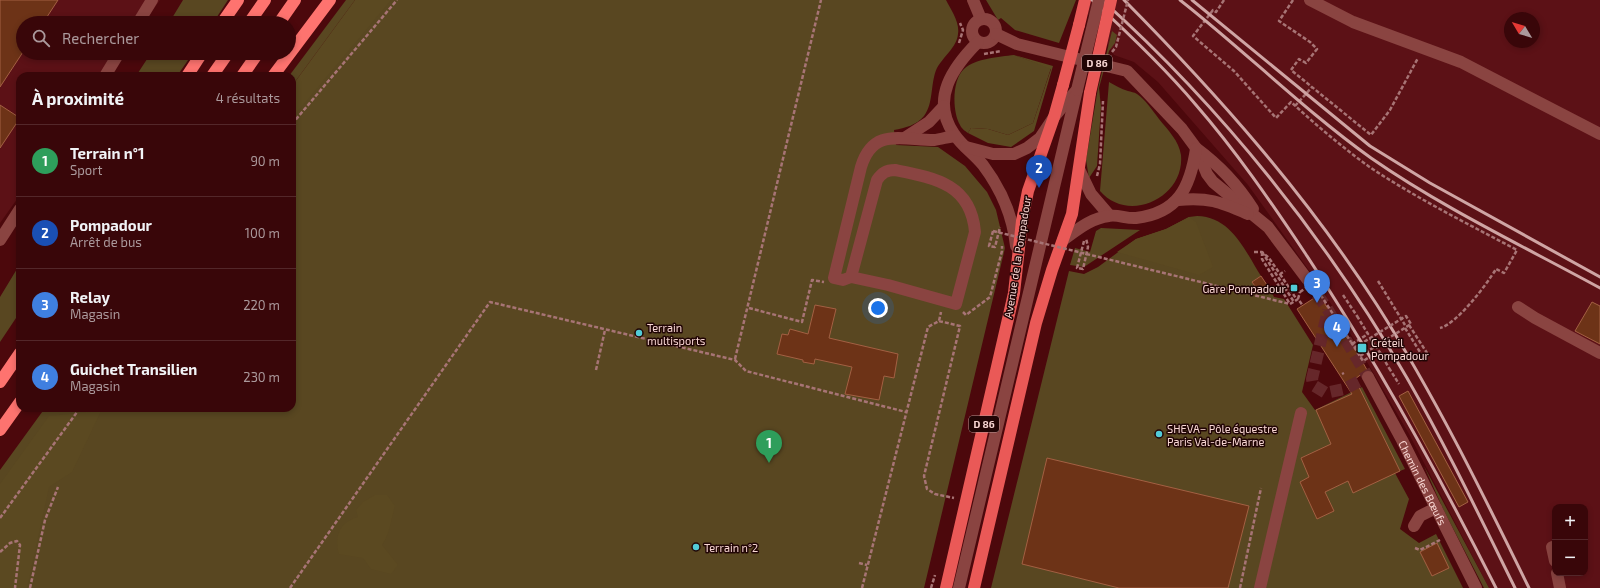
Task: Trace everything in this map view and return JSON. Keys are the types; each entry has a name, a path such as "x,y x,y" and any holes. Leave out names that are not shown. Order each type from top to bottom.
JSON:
{"highway":[{"path":"227,16 238,0"},
{"path":"254,16 265,0"},
{"path":"284,16 295,0"},
{"path":"296,45 330,0"},
{"path":"190,72 197,60"},
{"path":"215,72 223,60"},
{"path":"245,72 253,60"},
{"path":"276,72 285,60"},
{"path":"0,382 16,359"},
{"path":"0,430 16,408"}],"main road":[{"name":"Avenue de la Pompadour","path":"946,588 1014,293 1022,221 1028,191 1054,117 1085,0"},
{"name":"D 86","path":"974,588 1036,322 1052,270 1072,214 1090,93 1112,0"}],"street":[{"path":"142,16 152,0"},
{"path":"973,0 981,19"},
{"name":"Avenue de la Pompadour","path":"959,588 1099,0"},
{"path":"1310,0 1353,22 1461,62 1600,134"},
{"path":"981,19 991,21 996,27 996,34 989,43 978,42 973,37 971,30 974,23 981,19"},
{"path":"1079,25 1077,90 1085,128"},
{"path":"966,147 993,154 1014,154 1027,148 1040,138 1054,117 1077,90 1104,32"},
{"path":"996,34 1017,44 1128,72 1173,117 1196,148 1217,163 1244,195 1258,219"},
{"path":"978,42 954,69 945,92 944,106 949,126 955,136 982,163 995,182 1009,211 1015,229 1017,260"},
{"path":"107,72 115,60"},
{"path":"906,137 929,122 944,106"},
{"path":"851,277 877,180 881,174 889,170 895,170 933,178 948,185 965,201 972,213 974,222 975,232 956,304 851,277 843,280 834,278 861,167 866,153 877,142 895,137 934,140 955,136"},
{"path":"1178,200 1190,178 1196,148"},
{"path":"1079,169 1091,194 1109,216"},
{"path":"1063,240 1086,224 1109,216 1134,218 1154,215 1178,200 1199,198 1216,200 1258,219 1268,227 1306,279"},
{"path":"0,240 16,215"},
{"path":"1518,306 1536,318 1600,353"},
{"name":"Chemin des Bœufs","path":"1368,377 1402,440 1476,588"},
{"path":"1260,588 1301,413"},
{"path":"1414,526 1420,516 1436,508"},
{"path":"1558,576 1560,588"}],"path":[{"path":"296,119 397,0"},
{"path":"735,360 821,0"},
{"path":"1224,0 1216,12 1213,10 1193,36 1225,62 1276,118 1291,102 1335,140 1396,184 1453,217 1517,250 1504,273 1496,269 1470,304 1446,326 1440,328"},
{"path":"1293,0 1279,21 1317,47 1306,63 1299,59 1291,70 1371,135 1390,110 1423,48"},
{"path":"1295,106 1312,87"},
{"path":"1094,182 1100,164 1103,101"},
{"path":"1001,223 995,247 989,246 993,231 1081,253 1290,304 1296,300 1300,292 1313,283 1353,343 1354,348 1363,361 1379,351 1389,368"},
{"path":"1083,247 1077,268 1082,269 1088,247 1085,234"},
{"path":"966,315 990,297 1002,251"},
{"path":"1254,252 1262,252 1269,258 1296,300"},
{"path":"1262,252 1262,259 1290,304"},
{"path":"1262,252 1290,296 1303,306"},
{"path":"1280,274 1296,264"},
{"path":"748,308 802,322 812,280 829,283 834,278"},
{"path":"1378,281 1401,318 1424,360"},
{"path":"1343,295 1363,325"},
{"path":"940,321 944,300"},
{"path":"290,588 490,302 735,360 746,371 906,412"},
{"path":"1353,343 1368,334 1356,316"},
{"path":"1354,348 1371,339 1406,316 1411,324 1410,327 1427,353"},
{"path":"862,588 928,327 940,321 960,326 924,476 927,489 935,494 955,499"},
{"path":"1360,356 1405,327 1410,327"},
{"path":"596,370 605,330"},
{"path":"1371,339 1399,384"},
{"path":"0,518 77,412"},
{"path":"30,588 45,520 58,487"},
{"path":"1240,588 1261,488"},
{"path":"1415,548 1420,550 1442,538"},
{"path":"0,552 10,543 17,541 20,545 15,588"},
{"path":"860,563 867,565"}],"shaded area":[{"path":"0,0 160,0 149,16 16,16 16,60 117,60 109,72 16,72 16,201 0,223"},
{"path":"183,0 228,0 218,16 173,16"},
{"path":"346,0 355,0 296,81 296,72 292,72"},
{"path":"355,0 391,0 296,113 296,81"},
{"name":"Terrain multisports","path":"356,0 946,0 958,25 957,39 937,68 927,111 921,119 914,124 894,130 896,145 938,147 965,166 987,192 996,210 1005,248 924,588 0,588 0,470 42,412 296,412 296,82"},
{"path":"986,0 1076,0 1059,43 1015,30 1001,18 998,20"},
{"path":"1079,0 1600,0 1600,588 1489,588 1409,434 1353,338 1313,276 1248,185 1158,82 1134,62 1114,55"},
{"path":"1112,31 1117,35 1115,43 1109,51 1099,88 1101,107 1097,166 1089,178 1086,160 1098,88"},
{"path":"1014,55 1051,68 1033,123 1008,135 988,129 971,128 968,133 963,129 957,119 956,112 954,96 957,80 960,74 969,65 975,62"},
{"path":"1014,55 1053,66 1034,131 1011,147 988,143 968,133 971,128 988,129 1008,135 1033,123 1051,69"},
{"path":"146,60 188,60 180,72 139,72"},
{"path":"1109,82 1140,96 1149,105 1173,136 1180,150 1180,170 1174,183 1165,194 1152,202 1139,205 1125,205 1112,201 1100,191"},
{"name":"SHEVA– Pôle équestre Paris Val-de-Marne","path":"1197,216 1220,222 1236,237 1261,276 1252,282 1259,293 1269,287 1274,297 1284,299 1313,345 1302,392 1315,410 1362,387 1405,469 1395,473 1409,499 1400,529 1419,543 1436,534 1463,588 991,588 1069,271 1084,274 1098,267 1136,239 1166,229 1189,217"},
{"path":"1189,217 1196,222 1213,267 1199,275 1117,252 1136,239 1166,229"},
{"path":"1101,228 1140,230 1084,267 1070,265 1075,248 1090,252 1096,231"},
{"path":"16,271 16,318 0,342 0,297"},
{"path":"101,412 72,472 49,487 27,588 0,588 0,484 49,416"},
{"path":"1424,466 1489,588 1484,588 1444,511"},
{"path":"375,495 387,495 395,506 389,531 382,545 398,565 391,574 371,569 363,558 339,554 337,542 342,526 346,522 358,517 356,510 363,502"}],"building":[{"path":"0,0 58,0 48,16 16,16 16,60 18,60 0,87"},
{"path":"0,105 16,115 16,124 0,148"},
{"path":"1261,276 1269,288 1260,293 1252,282"},
{"path":"1319,295 1351,344 1353,342 1364,360 1362,361 1367,370 1355,379 1400,471 1353,493 1348,481 1325,492 1334,511 1317,519 1300,482 1309,477 1301,458 1331,444 1316,410 1352,394 1297,309"},
{"path":"1592,302 1600,306 1600,344 1575,331"},
{"path":"815,305 836,309 829,338 898,354 894,378 884,376 879,400 845,394 852,367 815,359 814,364 777,354 782,334 788,335 790,329 808,334"},
{"path":"1408,391 1468,502 1459,507 1399,396"},
{"path":"1047,458 1249,506 1228,588 1119,588 1022,564"},
{"path":"1437,543 1449,568 1432,576 1420,552"}],"tunnel":[{"path":"1307,279 1328,310 1368,377 1344,389 1326,393 1313,385 1312,379 1328,310"}],"railway":[{"path":"1092,0 1146,51 1184,91 1211,122 1253,177 1305,253 1357,334 1452,502 1496,588"},
{"path":"1102,0 1189,85 1230,130 1307,225 1376,326 1407,378 1462,482 1515,588"},
{"path":"1124,0 1226,108 1290,184 1349,264 1377,305 1419,374 1476,480 1529,588"},
{"path":"1180,0 1346,140 1371,158 1426,194 1600,288"},
{"path":"1192,0 1370,146 1430,183 1600,277"}],"place":[{"name":"Pompadour","path":"1039,188"},
{"name":"Gare Pompadour","path":"1294,288"},
{"name":"Relay","path":"1317,303"},
{"name":"Terrain multisports","path":"639,333"},
{"name":"Guichet Transilien","path":"1337,347"},
{"name":"Créteil Pompadour","path":"1362,348"},
{"name":"SHEVA– Pôle équestre Paris Val-de-Marne","path":"1159,434"},
{"name":"Terrain n°1","path":"769,463"},
{"name":"Terrain n°2","path":"696,547"}]}
